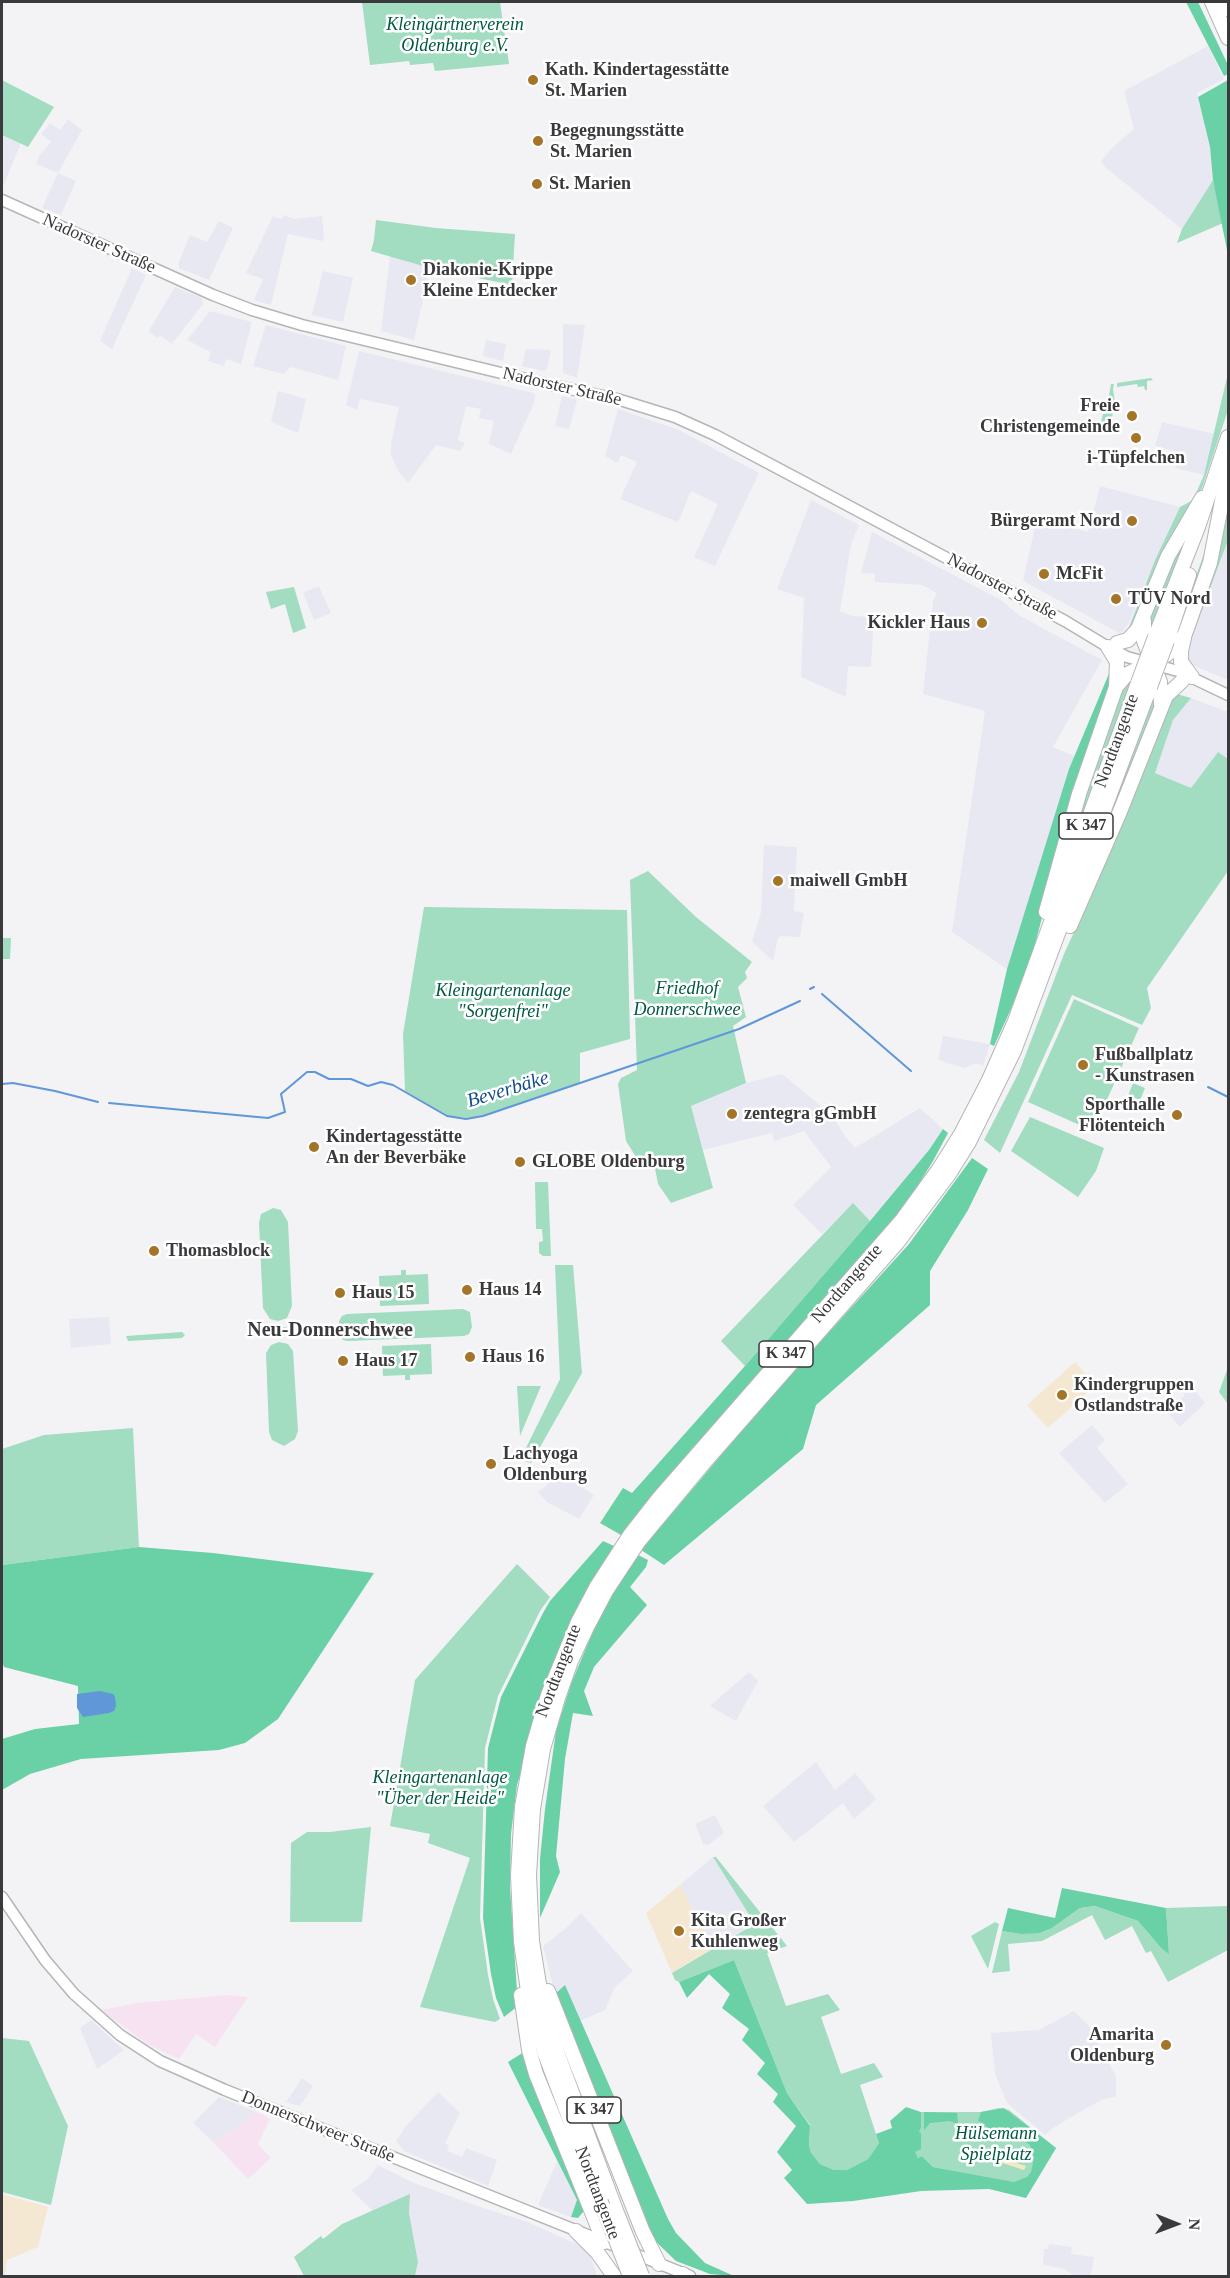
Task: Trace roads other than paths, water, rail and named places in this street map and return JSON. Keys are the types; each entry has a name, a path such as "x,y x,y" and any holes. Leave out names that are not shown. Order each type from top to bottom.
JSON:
{"highway":[{"path":"1212,2 1228,39"},
{"path":"1225,2 1228,9"},
{"name":"Nordtangente","path":"973,1123 1178,594 1225,467 1228,437"},
{"path":"1113,645 1134,636 1176,541 1202,498 1225,467"},
{"path":"1187,679 1180,657 1185,634 1209,563 1225,467"},
{"path":"1145,613 1144,641 1151,663"},
{"path":"1116,687 1127,674 1176,648 1185,634"},
{"name":"K 347","path":"1034,970 1035,950 1066,834 1093,748 1116,687 1117,662 1113,645"},
{"name":"K 347","path":"1151,663 1161,686 1160,710"},
{"name":"K 347","path":"1052,952 1064,937 1091,880 1160,710 1171,690 1187,679"},
{"name":"Nordtangente","path":"630,2277 594,2203 544,2051 526,1942 532,1809 543,1749 571,1661 621,1558 635,1538 700,1468 897,1244 927,1205 1014,1051 1052,952 1144,685"},
{"name":"K 347","path":"526,1942 517,1962 533,1987 539,2014 643,2232 655,2267"},
{"name":"Nordtangente","path":"539,2014 555,2047 578,2114 642,2277"},
{"path":"594,2203 573,2230 597,2252 613,2274"},
{"name":"K 347","path":"594,2203 604,2242"},
{"path":"613,2274 616,2263 636,2246 643,2232"}],"street":[{"name":"Nadorster Straße","path":"2,200 213,295 252,310 321,329 628,402 675,417 715,435 1095,638 1131,650 1151,663 1187,679 1209,684 1226,694"},
{"name":"Donnerschweer Straße","path":"2,1897 45,1960 74,1994 120,2035 160,2061 225,2090 604,2242 655,2267 684,2276"}],"water":[{"path":"100,1691 113,1694 116,1706 114,1711 83,1717 77,1708 77,1694"}],"waterway":[{"name":"Beverbäke","path":"810,989 814,987"},
{"name":"Beverbäke","path":"822,994 911,1071"},
{"name":"Beverbäke","path":"109,1103 268,1118 285,1112 281,1094 307,1072 315,1072 329,1079 351,1079 368,1086 381,1082 393,1085 447,1116 466,1119 483,1116 739,1029 800,1001"},
{"name":"Beverbäke","path":"2,1084 13,1083 98,1102"},
{"name":"Beverbäke","path":"1208,1087 1228,1097"}],"place":[{"name":"Kath. Kindertagesstätte St. Marien","path":"533,80"},
{"name":"Begegnungsstätte St. Marien","path":"538,141"},
{"name":"St. Marien","path":"537,184"},
{"name":"Diakonie-Krippe Kleine Entdecker","path":"411,280"},
{"name":"Freie Christengemeinde","path":"1132,416"},
{"name":"i-Tüpfelchen","path":"1136,438"},
{"name":"Bürgeramt Nord","path":"1132,521"},
{"name":"McFit","path":"1044,574"},
{"name":"TÜV Nord","path":"1116,599"},
{"name":"Kickler Haus","path":"982,623"},
{"name":"maiwell GmbH","path":"778,881"},
{"name":"Fußballplatz - Kunstrasen","path":"1083,1065"},
{"name":"zentegra gGmbH","path":"732,1114"},
{"name":"Sporthalle Flötenteich","path":"1177,1115"},
{"name":"Kindertagesstätte An der Beverbäke","path":"314,1147"},
{"name":"GLOBE Oldenburg","path":"520,1162"},
{"name":"Thomasblock","path":"154,1251"},
{"name":"Haus 14","path":"467,1290"},
{"name":"Haus 15","path":"340,1293"},
{"name":"Haus 16","path":"470,1357"},
{"name":"Haus 17","path":"343,1361"},
{"name":"Kindergruppen Ostlandstraße","path":"1062,1395"},
{"name":"Lachyoga Oldenburg","path":"491,1464"},
{"name":"Kita Großer Kuhlenweg","path":"679,1931"},
{"name":"Amarita Oldenburg","path":"1166,2045"}],"district":[{"name":"Neu-Donnerschwee","path":"330,1331"}],"park label":[{"name":"Kleingärtnerverein Oldenburg e.V.","path":"455,36"},
{"name":"Friedhof Donnerschwee","path":"687,999"},
{"name":"Kleingartenanlage \"Sorgenfrei\"","path":"503,1001"},
{"name":"Kleingartenanlage \"Über der Heide\"","path":"440,1788"},
{"name":"Hülsemann Spielplatz","path":"996,2144"}]}
